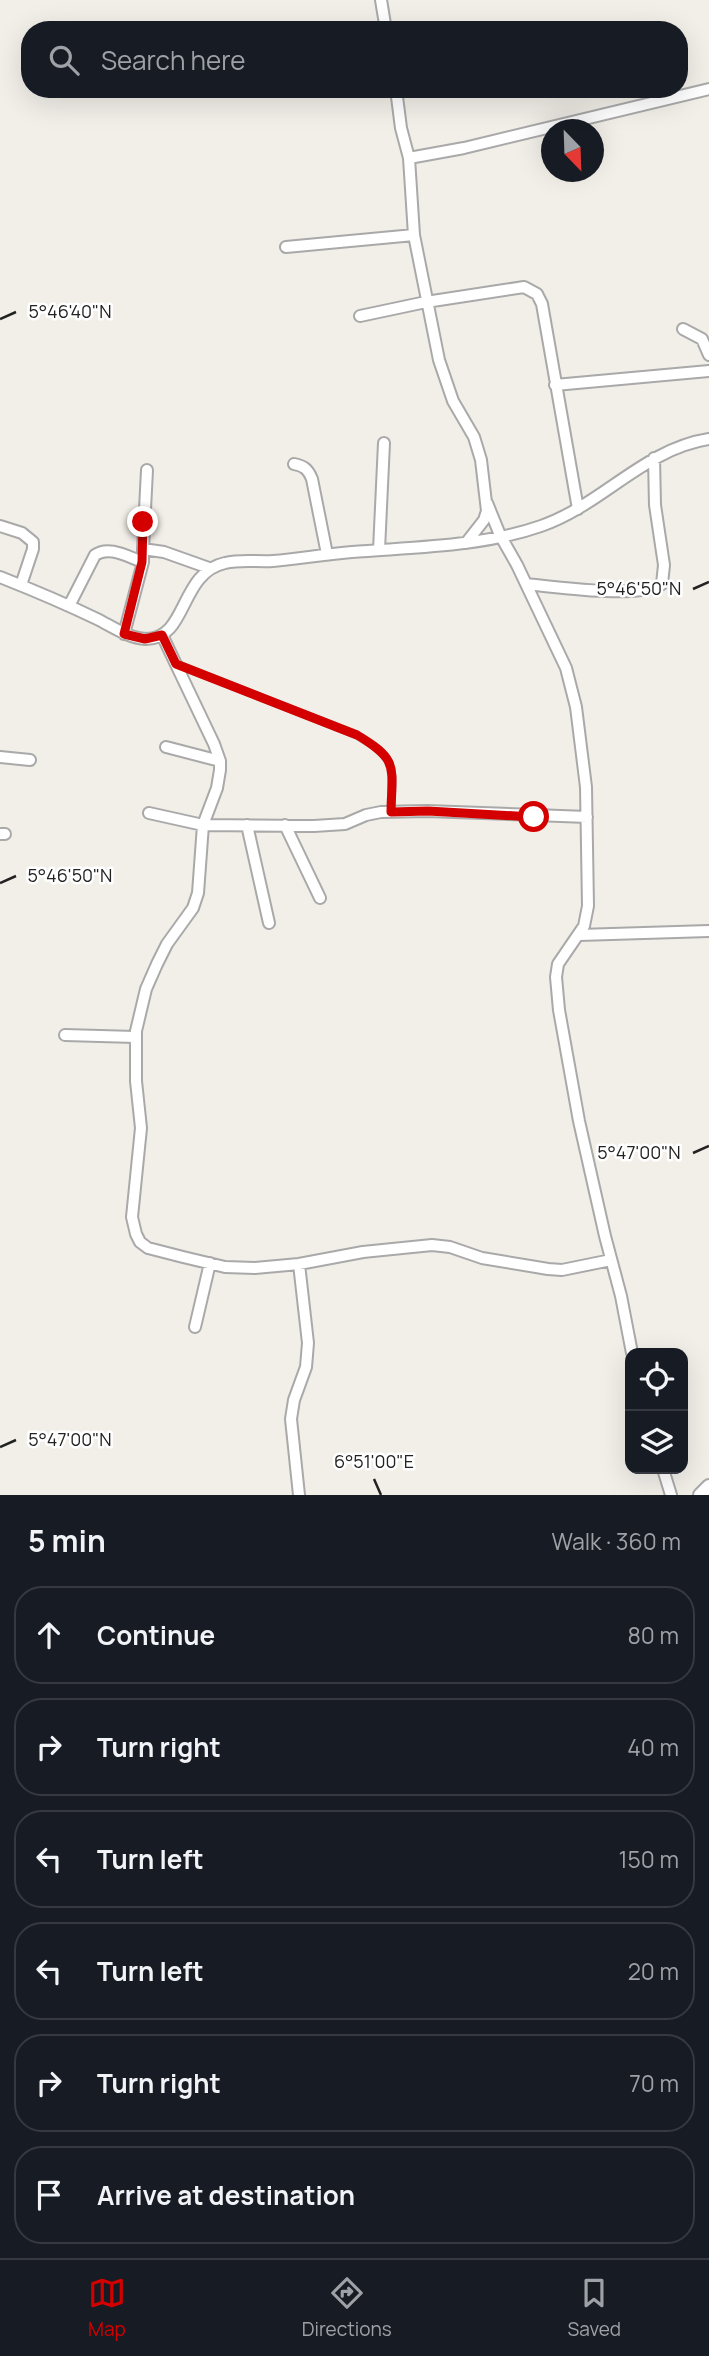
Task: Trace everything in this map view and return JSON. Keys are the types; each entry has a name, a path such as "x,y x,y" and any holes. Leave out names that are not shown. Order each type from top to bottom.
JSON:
{"street":[{"path":"381,0 384,21"},
{"path":"688,94 709,89"},
{"path":"397,98 409,158 414,235 426,302 445,381 477,446 487,503 500,535 527,584 572,685 586,787 588,906 584,926 558,964 556,977 559,1010 579,1121 631,1348"},
{"path":"409,158 464,148 672,98"},
{"path":"286,247 414,235"},
{"path":"360,316 426,302 524,287 537,294 542,304 578,509"},
{"path":"683,329 702,339 709,355"},
{"path":"555,385 709,371"},
{"path":"0,577 69,606 124,634 145,639 162,635 171,628 199,577 209,568 235,561 273,561 466,543 541,526 578,509 654,458 684,444 709,439"},
{"path":"379,550 384,443"},
{"path":"527,584 614,591 650,590 662,584 664,565 656,516 654,458"},
{"path":"294,464 303,466 312,479 327,554"},
{"path":"124,634 142,562 147,470"},
{"path":"466,543 484,520 487,503"},
{"path":"0,526 22,533 33,542 21,585"},
{"path":"143,549 164,552 209,568"},
{"path":"69,606 95,555 112,551 142,562"},
{"path":"162,635 220,761 217,788 203,825 198,893 193,908 167,944 146,989 135,1037 141,1128 132,1217 140,1242 148,1248 225,1267 255,1268 299,1264 354,1254 432,1245 450,1247 482,1258 548,1269 562,1270 611,1260"},
{"path":"166,747 220,761"},
{"path":"0,757 30,760"},
{"path":"149,813 203,825 345,824 366,815 428,811 587,817"},
{"path":"247,825 268,923"},
{"path":"285,825 320,898"},
{"path":"579,935 709,931"},
{"path":"65,1035 135,1037"},
{"path":"195,1327 210,1263"},
{"path":"299,1264 308,1343 306,1367 294,1400 291,1419 299,1495"},
{"path":"665,1474 671,1495"},
{"path":"700,1495 709,1486"}],"lane":[{"path":"176,664 357,735 378,747 392,767 391,812"}],"route":[{"path":"143,522 142,562 124,634 145,639 162,635 176,664 357,735 378,747 392,767 391,812 428,811 534,817"}]}
